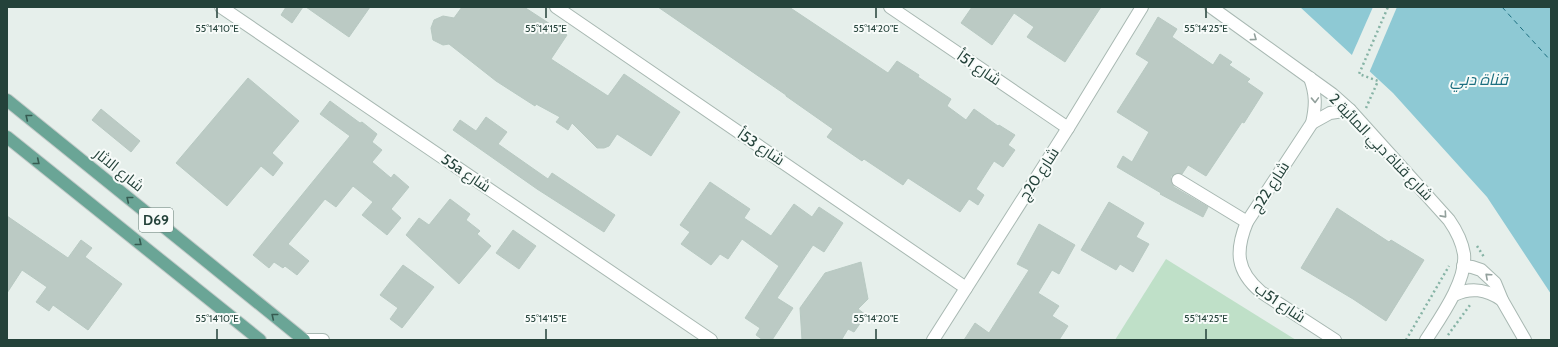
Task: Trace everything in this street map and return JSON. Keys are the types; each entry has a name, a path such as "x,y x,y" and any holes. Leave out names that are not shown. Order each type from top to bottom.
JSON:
{"main road":[{"name":"شارع الاثار","path":"7,100 304,340"},
{"name":"D69","path":"7,138 260,340"}],"street":[{"name":"55a شارع","path":"221,7 711,340"},
{"name":"شارع 51أ","path":"890,7 1068,128"},
{"name":"شارع 20ج","path":"933,340 1068,128 1142,7"},
{"name":"شارع قناة دبي المائية 2","path":"1211,7 1332,94 1350,110 1449,220 1456,231 1461,244 1464,255 1463,266 1454,294 1426,340"},
{"name":"شارع 53أ","path":"563,9 966,288"},
{"name":"شارع 22ج","path":"1239,255 1242,235 1247,222 1312,123 1316,100 1310,78"},
{"name":"شارع 22ج","path":"1312,123 1330,113 1350,110"},
{"path":"1178,180 1247,222"},
{"name":"شارع 51ب","path":"1239,255 1245,274 1250,283 1261,292 1335,340"},
{"path":"1463,266 1481,270 1488,276 1499,291 1502,300 1525,340"},
{"path":"1454,294 1468,290 1482,290 1489,292 1502,300"},
{"name":"شارع الاثار","path":"304,340 323,340"}],"path":[{"path":"1363,114 1378,81 1360,74 1388,7"},
{"path":"1406,340 1450,264"},
{"path":"1444,340 1468,306 1473,304"}],"green space":[{"path":"1166,259 1296,340 1115,340"}],"water":[{"name":"قناة دبي","path":"1300,7 1551,7 1551,294 1487,197 1393,93"}],"pier":[{"path":"1373,7 1397,7 1369,73 1351,57"}],"building":[{"path":"286,7 303,7 292,23 281,15"},
{"path":"306,7 370,7 349,37"},
{"path":"462,7 524,7 567,35 551,59 608,96 624,74 680,112 651,156 617,134 609,146 597,148 572,123 568,130 556,122 560,117 536,104 535,106 496,81 449,44 443,45 433,40 431,28 434,20 443,16 454,18"},
{"path":"658,7 789,7 888,73 897,61 919,75 918,77 951,99 947,106 966,120 974,109 998,126 999,125 1015,135 1008,145 1015,150 1003,167 994,161 976,189 984,195 978,205 969,199 960,212 908,178 903,185 864,159 862,161 827,137 833,129"},
{"path":"972,7 1101,7 1065,62 1027,37 1034,27 1014,13 992,45 961,23"},
{"path":"1158,17 1177,29 1172,37 1213,65 1220,54 1232,62 1229,65 1250,79 1247,82 1263,93 1244,123 1242,122 1206,176 1188,165 1182,174 1178,173 1171,176 1174,187 1208,207 1203,217 1160,194 1161,193 1117,167 1123,156 1132,162 1149,132 1117,112 1149,62 1136,54"},
{"path":"248,78 299,121 272,153 283,163 273,176 261,166 227,206 176,163"},
{"path":"330,101 360,123 362,122 377,134 372,142 382,150 372,162 391,178 394,174 409,187 391,209 401,218 387,235 362,215 373,202 353,186 336,207 325,199 288,244 309,261 297,275 285,266 283,268 274,262 269,268 253,255 350,136 320,114"},
{"path":"101,109 140,141 131,152 92,120"},
{"path":"486,117 507,132 498,144 548,179 552,173 615,215 604,232 537,189 453,130 460,120 476,131"},
{"path":"710,182 750,209 744,218 771,236 794,204 812,217 819,207 843,223 824,252 813,245 777,298 793,308 772,340 763,340 756,335 760,328 745,318 779,266 742,239 728,259 720,254 711,265 681,244 690,232 680,225"},
{"path":"450,199 470,214 466,220 480,231 477,234 491,246 459,284 406,235 419,218 429,225"},
{"path":"1109,202 1144,223 1136,237 1149,244 1133,272 1120,264 1116,270 1081,250"},
{"path":"1337,208 1389,242 1391,240 1424,260 1386,321 1353,299 1301,268"},
{"path":"7,216 68,258 81,240 92,248 85,257 122,284 88,330 53,305 49,311 36,302 47,287 22,270 7,293"},
{"path":"1039,224 1075,245 1059,274 1052,270 1038,293 1059,306 1052,316 1068,326 1059,340 964,340 975,323 989,333 1029,270 1017,264"},
{"path":"513,230 536,246 519,269 496,253"},
{"path":"861,262 868,299 858,309 866,315 854,332 848,329 842,339 802,340 800,308 825,273"},
{"path":"403,265 434,287 402,328 390,319 398,308 380,295"}],"ferry route":[{"path":"1502,7 1551,61"}]}
